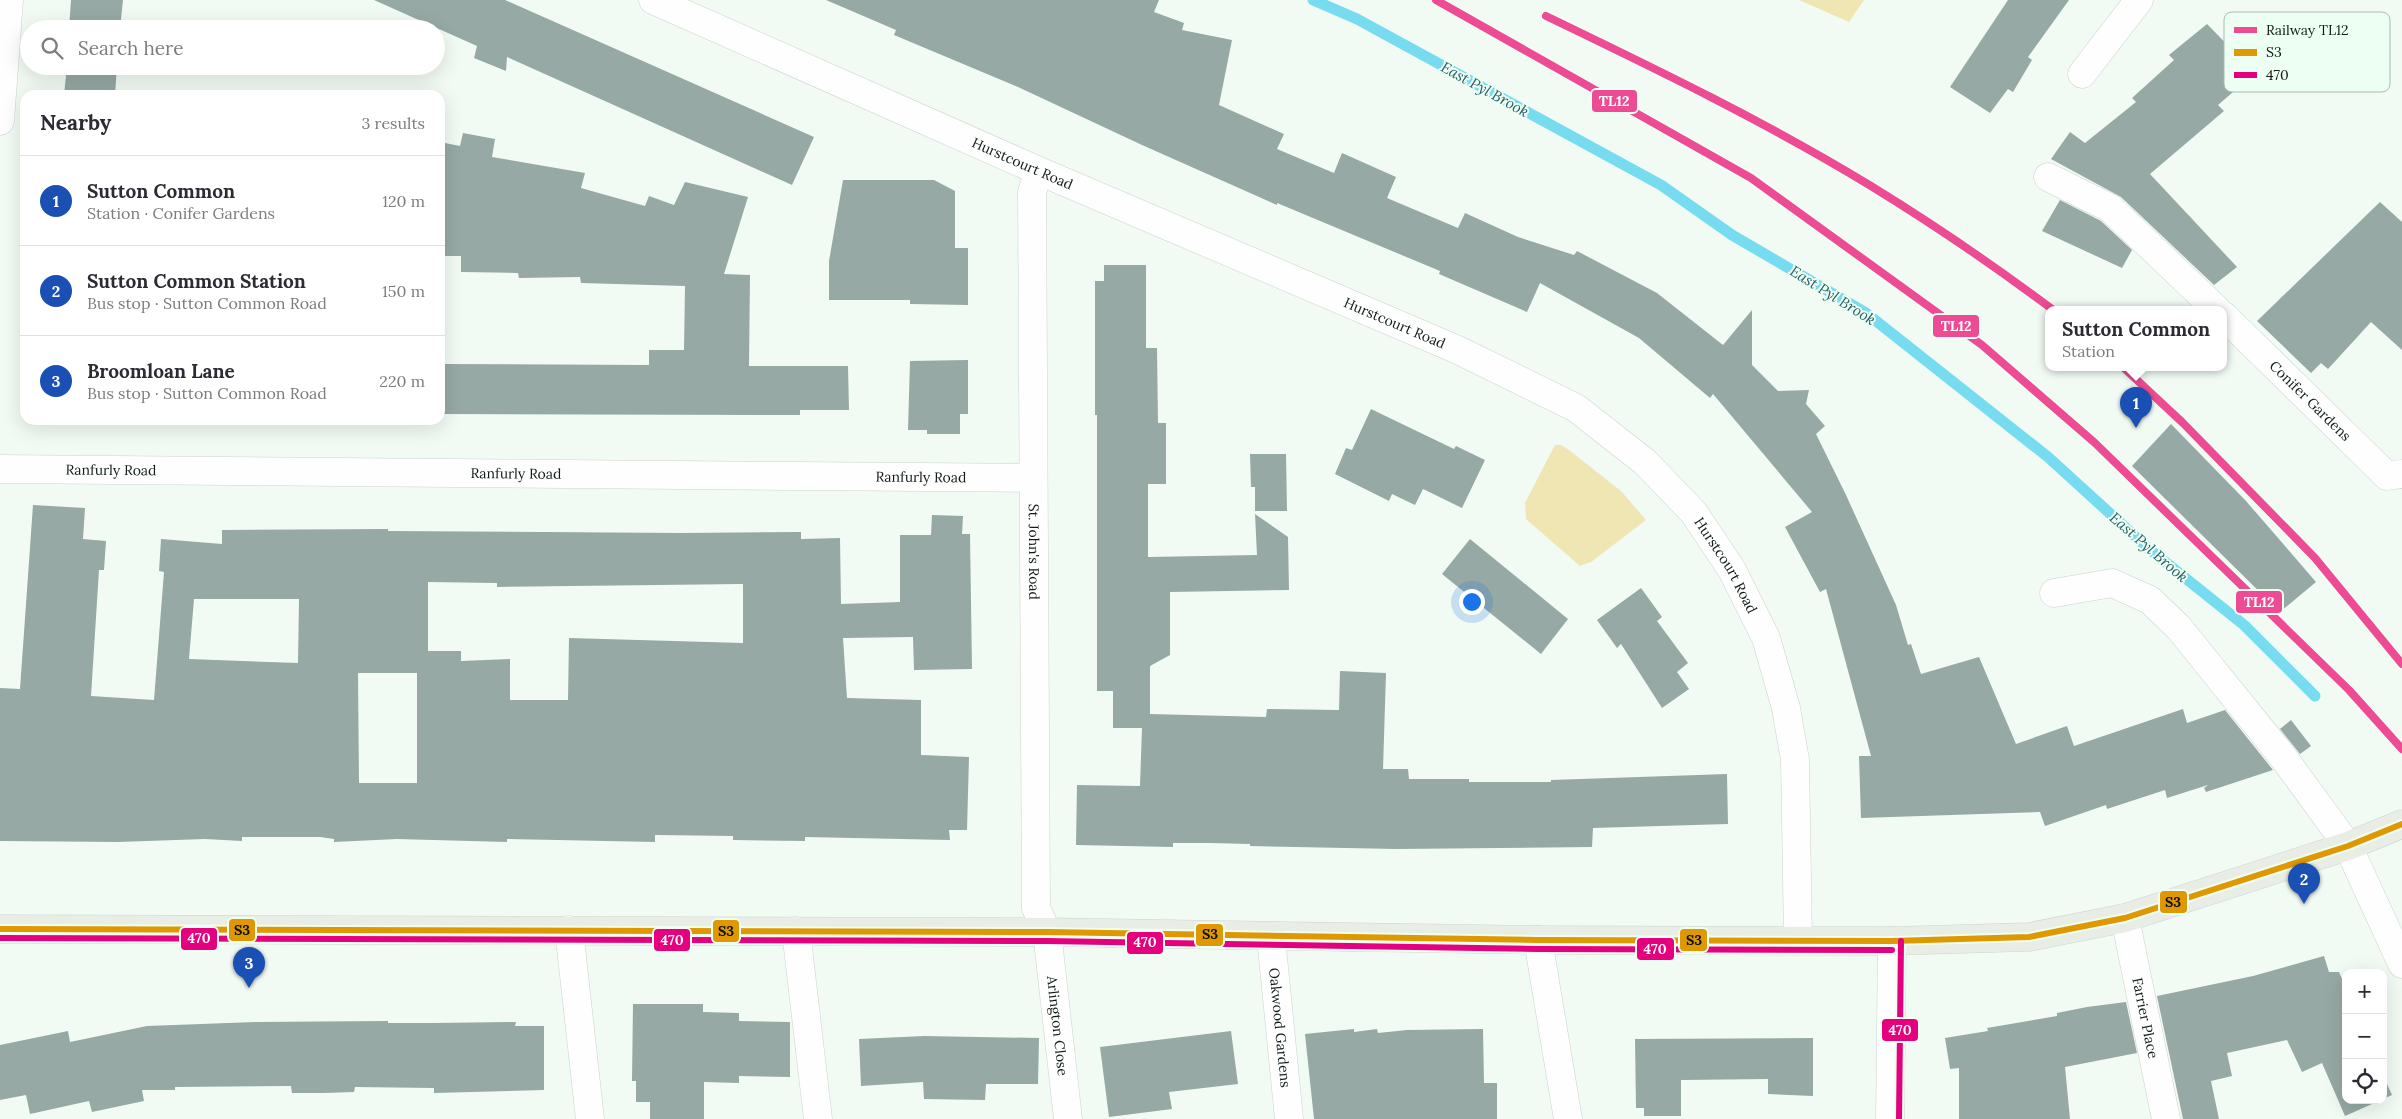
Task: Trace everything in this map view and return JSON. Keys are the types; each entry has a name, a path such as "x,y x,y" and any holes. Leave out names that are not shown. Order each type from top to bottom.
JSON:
{"main road":[{"path":"0,929 1048,932 1538,940 1798,939 1892,941 2029,938 2125,918 2348,846 2402,824"}],"street":[{"path":"0,121 8,0"},
{"name":"Hurstcourt Road","path":"652,0 1039,171 1458,350 1576,408 1645,462 1694,513 1732,570 1766,638 1786,708 1795,760 1798,939"},
{"path":"2082,74 2139,0"},
{"name":"St. John's Road","path":"1039,171 1032,192 1036,908 1048,932"},
{"path":"2048,177 2110,208 2213,306"},
{"name":"Conifer Gardens","path":"2227,319 2388,476 2402,474"},
{"name":"Ranfurly Road","path":"0,469 1033,478"},
{"path":"2054,593 2112,583 2150,600 2179,628 2283,757 2348,846 2402,964"},
{"name":"Farrier Place","path":"2125,918 2166,1119"},
{"path":"569,930 590,1119"},
{"path":"796,931 818,1119"},
{"name":"Arlington Close","path":"1048,932 1068,1119"},
{"name":"Oakwood Gardens","path":"1271,937 1289,1119"},
{"path":"1538,940 1568,1119"},
{"path":"1890,1119 1892,941"}],"shaded area":[{"path":"1799,0 1864,0 1849,22"},
{"path":"1555,445 1561,445 1569,450 1621,491 1646,520 1591,562 1580,566 1526,519 1525,503"}],"building":[{"path":"71,0 123,0 121,20 70,20"},
{"path":"374,0 505,0 814,137 792,185 507,57 506,71 474,58 477,46 445,32 445,20 419,20"},
{"path":"826,0 1159,0 1154,12 1184,23 1182,30 1232,40 1219,105 1284,134 1277,149 1334,173 1342,153 1396,177 1387,198 1458,228 1465,213 1518,237 1574,255 1577,251 1657,293 1723,345 1752,310 1752,365 1778,391 1809,390 1806,404 1825,426 1816,434 1896,605 1908,645 1911,644 1921,674 1979,657 2016,744 2067,726 2074,746 2183,709 2187,723 2225,710 2273,770 2206,792 2204,788 2208,785 2167,798 2165,790 2107,809 2106,805 2045,826 2040,812 1861,818 1859,756 1871,756 1826,589 1820,592 1785,527 1812,512 1713,394 1710,398 1639,338 1540,283 1527,312 1439,274 1440,271 1277,203 1277,205 1018,87 894,35 896,30"},
{"path":"2008,0 2069,0 2028,57 2032,60 2013,92 2008,89 1990,113 1950,87"},
{"path":"2207,24 2224,41 2224,92 2233,92 2218,105 2224,111 2150,174 2237,267 2214,285 2121,197 2051,159 2070,132 2085,143 2136,102 2132,98 2174,60 2169,55"},
{"path":"66,75 116,75 115,90 65,90"},
{"path":"463,133 495,139 492,157 585,173 581,188 645,206 649,196 674,205 685,182 748,197 724,274 750,275 749,366 848,366 849,410 800,410 800,415 445,414 445,364 649,365 649,350 684,350 685,286 581,283 580,277 519,278 518,273 461,272 461,256 445,256 445,143 460,146"},
{"path":"843,180 934,180 955,191 955,248 968,248 968,305 910,304 910,300 829,300 829,261"},
{"path":"2060,200 2101,221 2132,250 2122,268 2042,231"},
{"path":"2380,202 2402,222 2402,350 2371,322 2328,369 2321,363 2311,373 2257,321"},
{"path":"1104,265 1146,265 1146,348 1157,348 1158,423 1166,423 1166,484 1148,484 1148,557 1257,555 1255,514 1288,537 1289,590 1170,592 1170,655 1150,666 1150,714 1266,717 1267,709 1339,710 1340,671 1386,673 1383,769 1408,769 1409,779 1469,779 1469,782 1551,782 1551,780 1727,774 1728,824 1593,828 1592,847 1397,849 1250,846 1250,844 1210,843 1173,843 1173,847 1076,845 1077,785 1140,786 1142,728 1113,728 1113,691 1097,691 1095,281 1104,281"},
{"path":"968,360 968,414 960,414 960,434 927,434 927,430 908,430 910,361"},
{"path":"1371,409 1454,449 1456,446 1485,460 1462,508 1423,489 1415,505 1392,494 1389,501 1335,474 1346,448 1352,450"},
{"path":"2171,424 2246,501 2316,582 2280,612 2132,466"},
{"path":"1250,454 1286,454 1287,511 1255,511 1255,487 1251,487"},
{"path":"33,505 85,508 83,539 106,541 104,570 99,570 91,696 154,700 164,572 159,571 161,539 222,544 222,530 388,529 388,531 801,532 801,539 840,538 841,604 900,602 900,535 931,535 932,515 963,516 962,534 970,534 972,669 914,670 913,637 843,638 847,698 921,700 921,755 969,757 967,830 949,830 950,840 805,837 805,841 733,840 733,836 655,835 655,842 507,839 507,842 397,839 334,842 334,839 320,837 242,837 242,841 205,839 118,842 0,841 0,688 20,689","holes":["428,582 497,583 497,587 743,584 743,643 569,638 568,700 510,700 510,659 461,661 461,651 428,651","194,599 299,599 298,663 189,659","358,673 417,673 417,783 359,783"]},
{"path":"1470,539 1568,619 1541,654 1442,574"},
{"path":"1641,588 1662,617 1657,621 1688,663 1677,672 1689,689 1662,708 1621,644 1617,648 1597,620"},
{"path":"2291,720 2311,746 2300,754 2280,729"},
{"path":"2324,956 2329,972 2339,972 2342,979 2342,1104 2372,1104 2345,1116 2322,1063 2302,1072 2287,1040 2227,1053 2232,1076 2211,1081 2219,1119 2183,1119 2157,996 2253,976"},
{"path":"2126,1002 2137,1053 2065,1067 2070,1119 1959,1119 1959,1068 1950,1069 1945,1038 1988,1031 1987,1028 2057,1016 2057,1013 2087,1007"},
{"path":"633,1004 703,1004 703,1012 739,1013 739,1021 790,1022 790,1077 739,1076 739,1083 704,1082 704,1119 650,1119 650,1102 636,1102 636,1081 632,1081"},
{"path":"388,1021 388,1023 516,1022 515,1026 544,1026 544,1090 434,1093 434,1088 355,1087 354,1092 292,1093 291,1086 175,1087 175,1090 142,1090 144,1101 92,1112 89,1101 30,1114 26,1095 0,1100 0,1045 68,1031 70,1042 147,1026 255,1022"},
{"path":"1354,1029 1354,1032 1377,1029 1378,1033 1407,1030 1483,1029 1484,1083 1497,1083 1497,1119 1314,1119 1305,1034"},
{"path":"1231,1031 1238,1084 1169,1092 1172,1109 1109,1117 1100,1047"},
{"path":"924,1036 1039,1038 1038,1084 986,1084 985,1100 924,1099 923,1082 861,1086 859,1039"},
{"path":"1813,1038 1813,1096 1768,1094 1768,1079 1681,1080 1681,1116 1644,1116 1644,1108 1636,1108 1635,1039"},
{"path":"2387,1084 2392,1095 2387,1097"}],"waterway":[{"name":"East Pyl Brook","path":"1313,0 1357,19 1661,185 1732,235 1866,313 2048,457 2149,549 2244,625 2315,696"}],"rail line":[{"name":"TL12","path":"1436,0 1751,178 1982,345 2095,443 2349,690 2402,749"},
{"name":"TL12","path":"1546,16 1710,97 1831,162 1940,230 2048,306"},
{"name":"TL12","path":"2127,371 2183,423 2315,558 2402,664"}],"transit line":[{"name":"S3","path":"0,929 1047,932 1538,940 1892,941 2029,937 2125,918 2348,846 2402,824"},
{"name":"470","path":"0,938 1047,941 1538,949 1892,950"},
{"name":"470","path":"1899,1119 1901,941"}],"place":[{"name":"Sutton Common","path":"2136,428"},
{"name":"Sutton Common Station","path":"2304,904"},
{"name":"Broomloan Lane","path":"249,988"}]}
